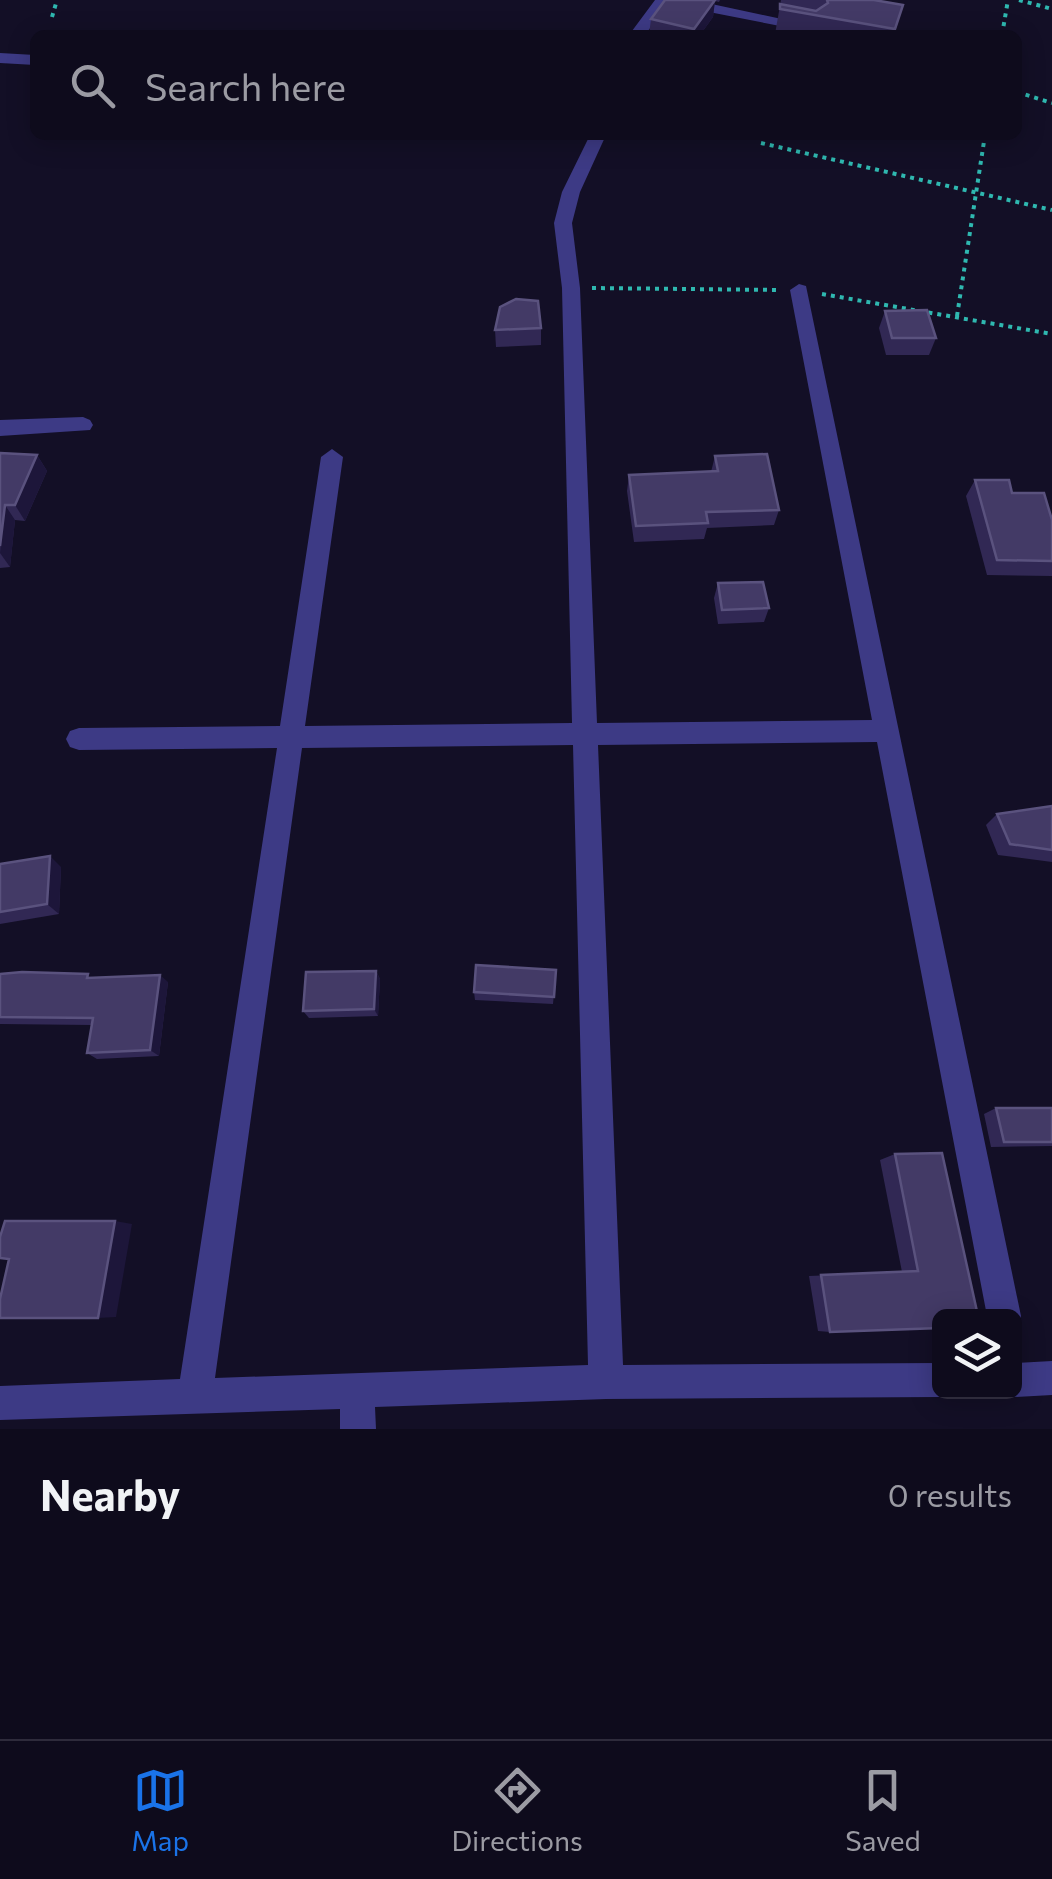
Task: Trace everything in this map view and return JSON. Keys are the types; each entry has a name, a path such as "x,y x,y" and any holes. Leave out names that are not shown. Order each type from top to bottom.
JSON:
{"street":[{"path":"640,30 667,0 810,27"},
{"path":"0,58 30,60"},
{"path":"596,140 571,192 562,223 570,288 606,1382"},
{"path":"799,290 1003,1309"},
{"path":"0,428 83,425"},
{"path":"195,1396 332,457"},
{"path":"80,739 887,731"},
{"path":"1022,1376 1052,1378"},
{"path":"0,1403 606,1382 932,1380"},
{"path":"357,1390 358,1429"}],"path":[{"path":"1003,30 1008,0"},
{"path":"1019,0 1052,9"},
{"path":"1022,94 1052,103"},
{"path":"957,316 984,140"},
{"path":"761,143 1052,210"}],"building":[{"path":"665,0 715,0 694,29 651,19"},
{"path":"827,0 874,0 903,5 895,29 780,9 780,4 816,11"},
{"path":"516,299 538,301 541,328 495,330 500,307"},
{"path":"927,310 936,338 892,338 885,311"},
{"path":"0,453 37,455 15,505 5,505 0,546"},
{"path":"767,454 779,510 706,512 708,523 636,526 629,475 718,471 715,456"},
{"path":"975,480 1009,480 1012,493 1044,493 1052,520 1052,561 997,560"},
{"path":"763,582 769,608 722,610 718,583"},
{"path":"1052,806 1052,850 1010,844 997,814"},
{"path":"50,856 47,904 0,912 0,864"},
{"path":"476,965 556,970 554,997 474,992"},
{"path":"376,971 374,1009 303,1011 306,972"},
{"path":"0,974 88,974 87,978 160,975 150,1050 87,1053 93,1018 0,1017"},
{"path":"996,1108 1052,1108 1052,1142 1004,1142"},
{"path":"942,1153 976,1309 932,1309 932,1328 830,1332 821,1275 918,1271 895,1154"},
{"path":"5,1221 115,1221 98,1318 0,1318 9,1259 0,1258"}]}
